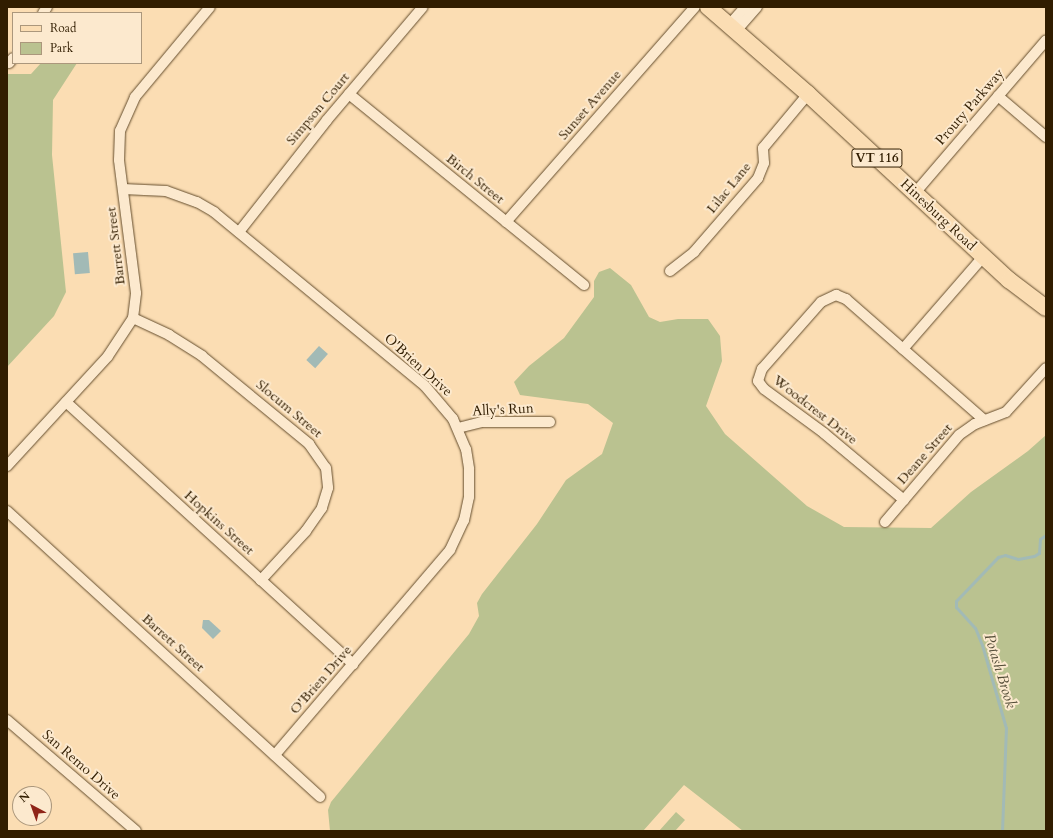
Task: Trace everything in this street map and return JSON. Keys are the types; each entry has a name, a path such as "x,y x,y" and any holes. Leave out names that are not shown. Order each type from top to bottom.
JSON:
{"main road":[{"name":"Hinesburg Road","path":"708,7 808,94 983,257 1018,288 1046,308"}],"street":[{"name":"Barrett Street","path":"7,466 108,356 133,318 136,292 118,141 127,113 144,85 210,7"},
{"name":"Simpson Court","path":"239,232 349,94 423,7"},
{"name":"Sunset Avenue","path":"506,222 695,7"},
{"path":"732,28 745,7"},
{"path":"732,28 757,7"},
{"name":"Prouty Parkway","path":"915,193 1046,40"},
{"name":"Birch Street","path":"349,94 584,286"},
{"name":"Lilac Lane","path":"670,271 694,252 758,178 764,163 763,148 808,94"},
{"path":"998,96 1046,137"},
{"name":"O'Brien Drive","path":"123,188 156,189 187,198 214,212 425,386 445,408 458,428 468,458 470,483 468,508 460,531 443,559 275,755"},
{"path":"903,349 983,257"},
{"name":"Woodcrest Drive","path":"904,500 824,433 764,389 758,376 821,302 831,296 846,299 984,420"},
{"name":"Slocum Street","path":"133,318 169,335 202,356 310,444 326,468 328,488 322,508 306,531 260,580"},
{"name":"Deane Street","path":"885,522 959,435 968,427 984,420 1000,416 1012,407 1046,368"},
{"name":"Hopkins Street","path":"66,402 353,664"},
{"name":"Ally's Run","path":"458,428 482,422 550,422"},
{"name":"Barrett Street","path":"7,511 320,797"},
{"name":"San Remo Drive","path":"7,720 136,831"}],"green space":[{"path":"40,64 76,64 53,100 52,155 66,292 54,316 7,367 7,74 31,74"},
{"path":"610,268 631,285 649,317 660,322 678,319 708,319 720,336 722,361 706,406 725,434 807,506 844,527 931,528 971,492 1028,451 1046,435 1046,831 743,831 684,785 643,831 330,831 328,810 331,802 469,634 479,616 477,603 482,594 537,524 566,480 602,454 613,423 588,404 520,395 514,382 529,366 564,338 594,297 594,281 599,272"},
{"path":"676,812 685,820 675,831 659,831"}],"water":[{"path":"88,252 90,273 75,274 73,253"},
{"path":"319,346 328,354 315,368 306,360"},
{"path":"203,620 209,620 221,631 213,639 202,628"}],"waterway":[{"name":"Potash Brook","path":"1002,831 1006,728 982,645 975,628 956,607 956,601 998,557 1005,555 1018,559 1034,556 1039,553 1040,539 1046,535"}]}
